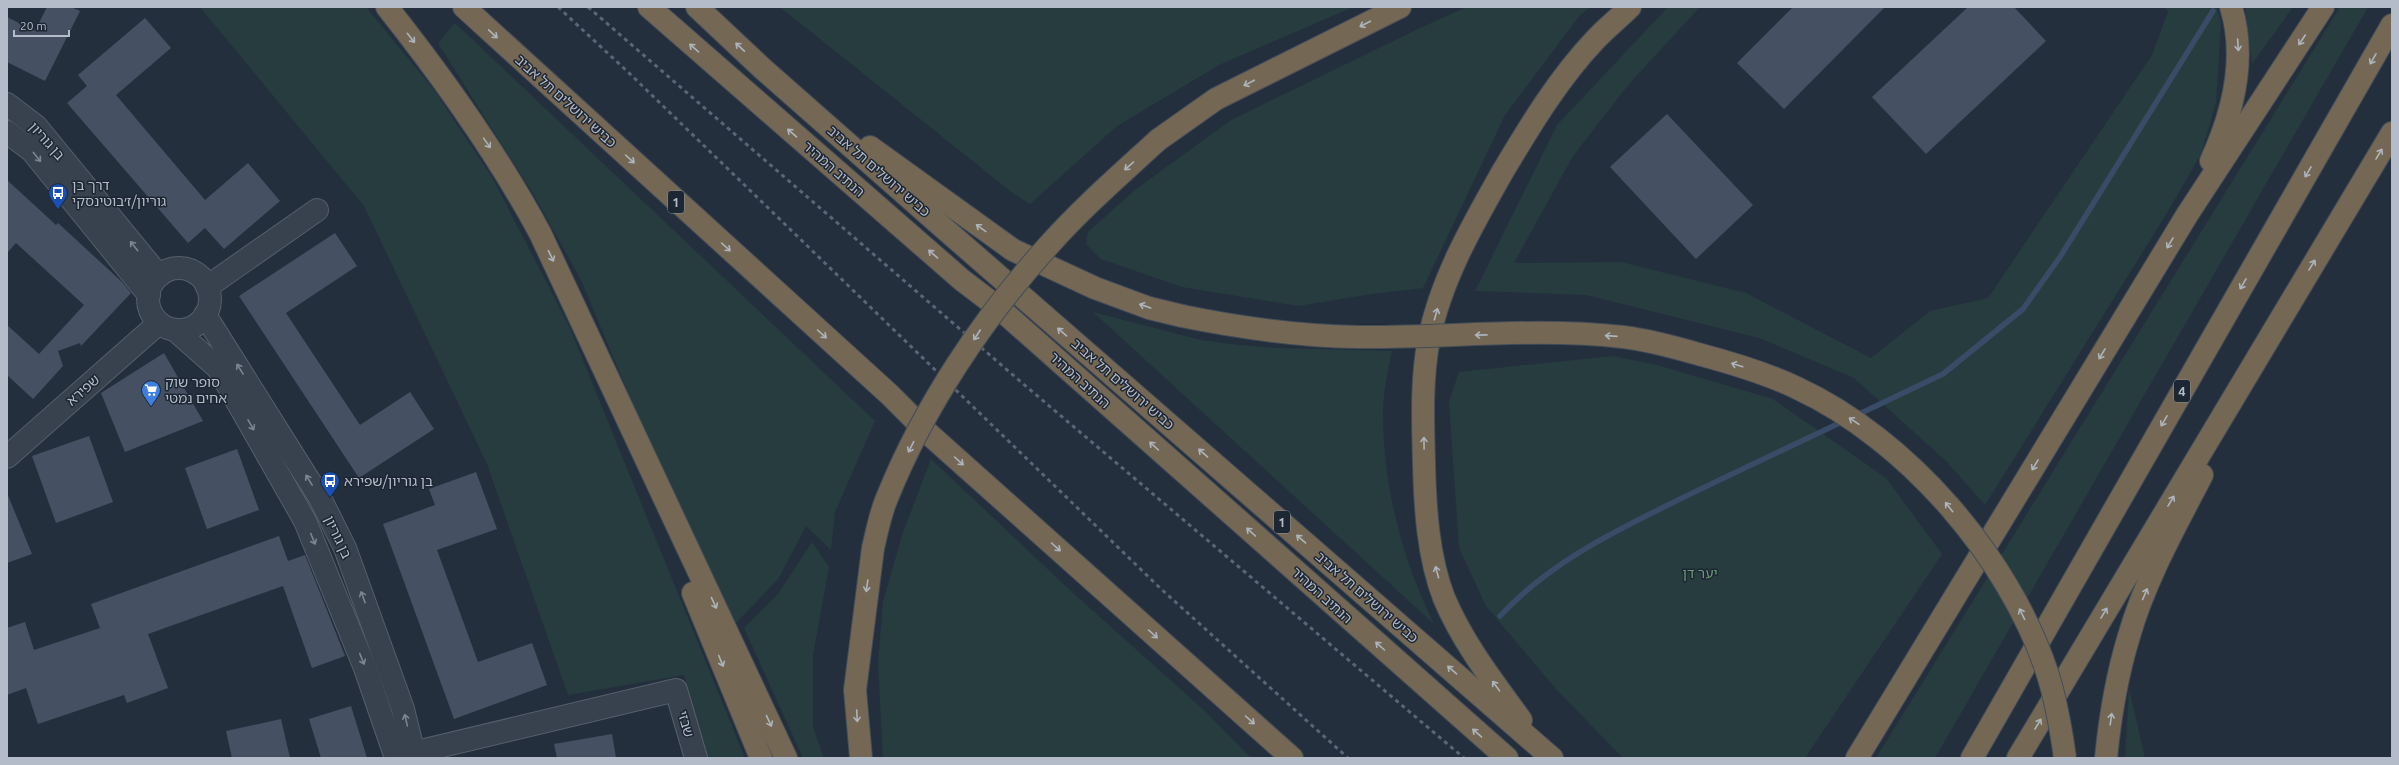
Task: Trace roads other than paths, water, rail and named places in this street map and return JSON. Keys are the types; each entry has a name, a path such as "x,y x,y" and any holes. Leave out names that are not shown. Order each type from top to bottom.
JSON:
{"highway":[{"path":"387,7 417,44 494,153 540,234 786,758"},
{"name":"כביש ירושלים תל אביב","path":"464,7 890,396 930,435 1292,758"},
{"name":"הנתיב המהיר","path":"649,7 962,280 1000,309 1506,758"},
{"name":"כביש ירושלים תל אביב","path":"697,7 763,69 1548,755"},
{"path":"861,758 855,690 873,548 886,499 929,413 982,329 1049,245 1092,200 1158,140 1216,99 1400,7"},
{"path":"1548,755 1465,643 1444,596 1433,555 1424,489 1425,364 1430,337 1442,296 1478,213 1529,127 1557,88 1595,41 1630,7"},
{"path":"2187,215 2215,153 2236,90 2238,44 2231,7"},
{"path":"1857,758 2187,215 2323,7"},
{"name":"4","path":"1972,758 2392,25"},
{"path":"763,69 1013,250 1095,288 1149,308 1257,331 1299,335 1366,337 1565,333 1624,337 1711,357 1757,371 1799,388 1855,421 1909,464 1942,497 2000,575 2025,621 2046,670 2059,716 2065,758"},
{"path":"2018,758 2392,133"},
{"path":"2106,758 2120,670 2129,634 2145,594 2172,534 2292,298"},
{"path":"584,327 761,758"}],"street":[{"name":"בן גוריון","path":"7,104 36,126 159,276"},
{"name":"בן גוריון","path":"7,132 32,151 149,295"},
{"path":"207,287 317,210"},
{"path":"177,269 186,270 202,279 207,287 209,306 206,315 192,328 167,326 149,308 149,295 153,282 159,276 177,269"},
{"name":"בן גוריון","path":"206,315 320,498 345,548 403,709 405,757"},
{"name":"בן גוריון","path":"167,326 218,368 306,521 365,668 405,757"},
{"name":"שפירא","path":"7,457 167,326"},
{"name":"שבזי","path":"405,757 676,690 696,758"}],"waterway":[{"path":"1855,416 1943,374 2023,309 2060,257 2213,11"},
{"path":"1500,616 1519,597 1560,565 1581,551 1650,514 1844,421"}],"railway":[{"path":"558,7 628,72 1160,588 1348,758"},
{"path":"588,7 1021,382 1464,758"}],"place":[{"name":"דרך בן גוריון/ז׳בוטינסקי","path":"58,210"},
{"name":"סופר שוק אחים נמטי","path":"151,407"},
{"name":"בן גוריון/שפירא","path":"330,498"}],"park label":[{"name":"יער דן","path":"1700,573"}]}
